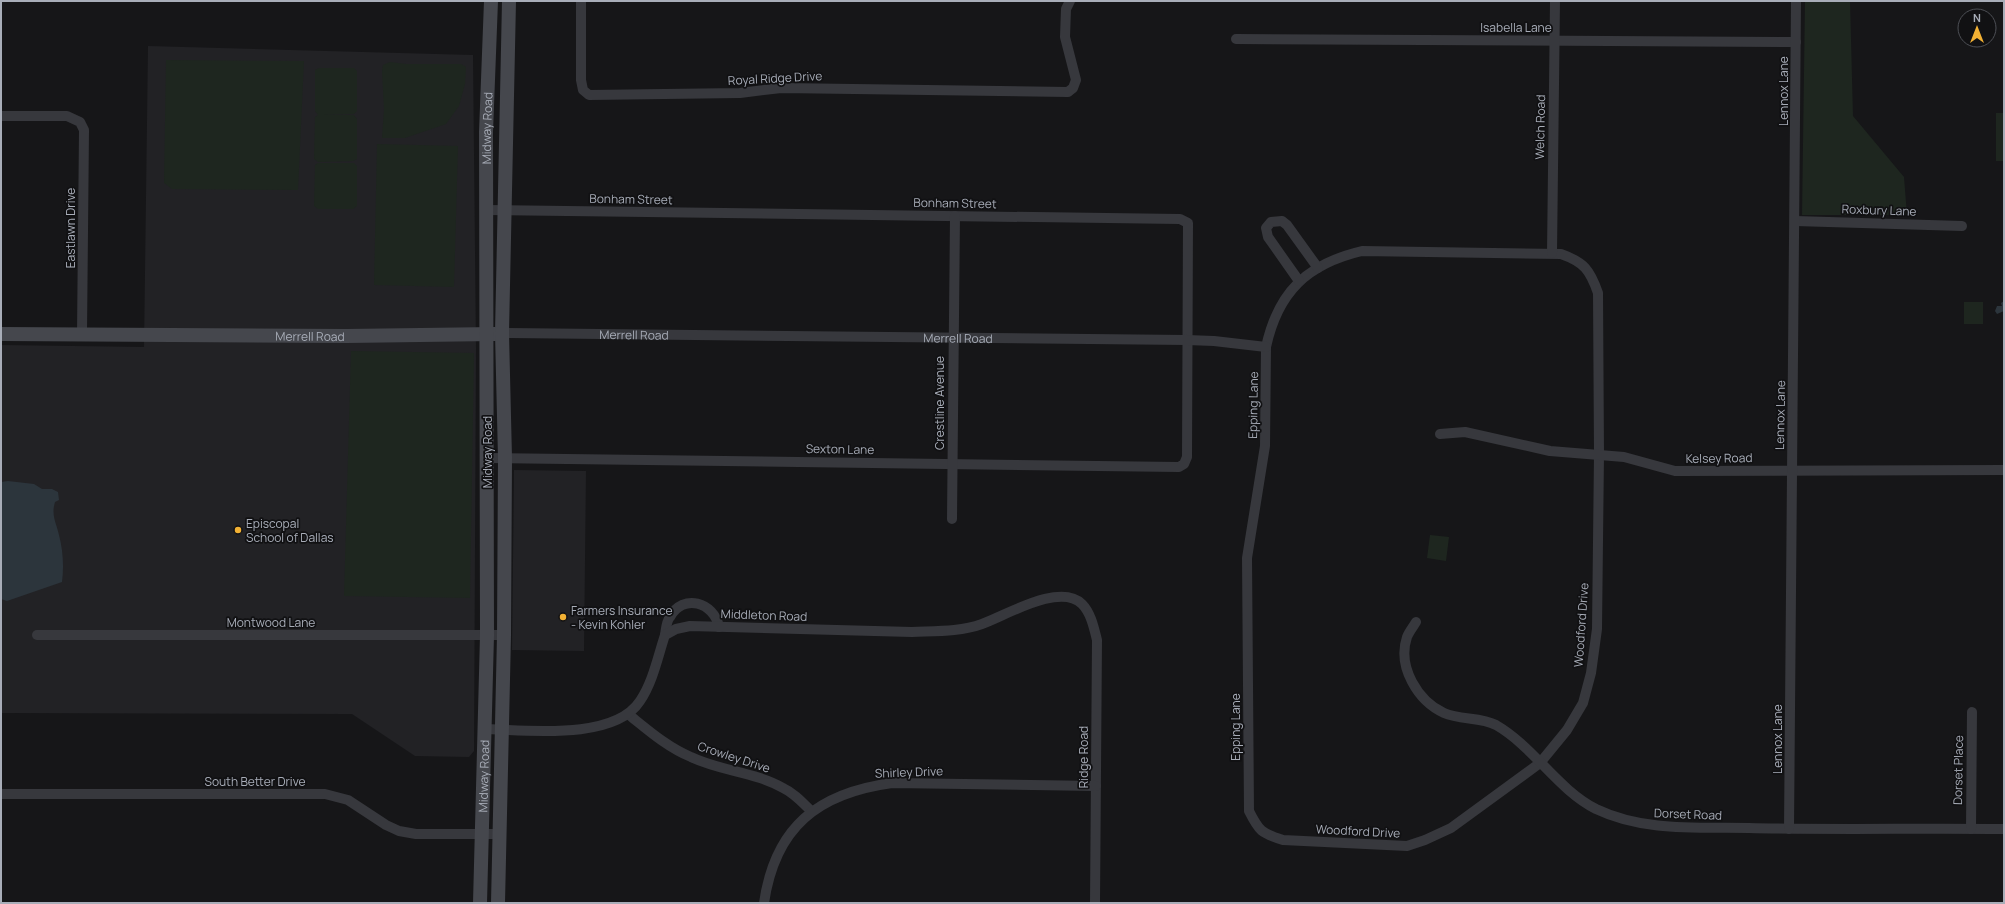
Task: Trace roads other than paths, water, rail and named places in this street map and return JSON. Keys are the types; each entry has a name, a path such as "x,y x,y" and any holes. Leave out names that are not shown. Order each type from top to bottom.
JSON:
{"main road":[{"name":"Midway Road","path":"480,903 487,635 488,458 486,335 486,132 491,1"},
{"name":"Midway Road","path":"498,903 504,635 502,333 509,1"},
{"name":"Merrell Road","path":"1,334 486,335 502,333"},
{"path":"487,566 504,567"}],"street":[{"name":"Royal Ridge Drive","path":"581,1 581,80 583,90 589,95 740,93 781,88 1068,92 1074,88 1076,80 1064,37 1065,15 1070,1"},
{"name":"Welch Road","path":"1552,253 1555,1"},
{"name":"Lennox Lane","path":"1789,829 1796,1"},
{"name":"Isabella Lane","path":"1236,39 1796,42"},
{"name":"Eastlawn Drive","path":"1,116 67,116 80,122 84,130 82,334"},
{"name":"Bonham Street","path":"486,210 1180,219 1188,222 1187,457"},
{"name":"Crestline Avenue","path":"952,519 952,338 955,216"},
{"path":"1299,281 1268,237 1266,228 1271,222 1276,220 1287,224 1318,268"},
{"name":"Roxbury Lane","path":"1795,221 1962,226"},
{"name":"Epping Lane","path":"1249,797 1248,558 1265,446 1266,347 1269,333 1282,303 1299,281 1318,268 1329,261 1362,251 1552,253"},
{"name":"Woodford Drive","path":"1249,797 1249,811 1256,824 1265,834 1282,840 1407,846 1425,840 1451,828 1540,763 1567,730 1583,703 1591,673 1596,629 1599,454 1598,293 1593,278 1577,260 1552,253"},
{"name":"Merrell Road","path":"502,333 1187,340 1214,341 1266,347"},
{"name":"Kelsey Road","path":"1440,434 1465,432 1550,451 1624,457 1675,471 2004,470"},
{"name":"Sexton Lane","path":"488,458 1178,467 1184,464 1187,457"},
{"name":"Middleton Road","path":"665,635 676,629 690,626 912,632 946,631 981,624 1039,599 1054,597 1068,598 1081,603 1088,613"},
{"path":"484,729 563,730 588,728 609,723 628,714 640,701 648,686 665,635 667,624 673,612 690,603 696,603 708,608 717,618 719,627"},
{"name":"Ridge Road","path":"1088,613 1096,640 1095,903"},
{"name":"Dorset Road","path":"1416,622 1407,638 1405,658 1410,679 1418,694 1431,706 1446,714 1495,724 1515,739 1574,794 1595,808 1614,816 1652,826 1789,829 2004,829"},
{"name":"Montwood Lane","path":"37,635 504,635"},
{"name":"Dorset Place","path":"1971,829 1972,712"},
{"name":"Crowley Drive","path":"628,714 673,748 710,765 770,782 783,788 798,798 811,811"},
{"name":"Shirley Drive","path":"764,903 767,882 781,848 797,826 811,811 826,801 847,792 869,786 892,783 1096,786"},
{"name":"South Better Drive","path":"1,794 325,794 348,800 386,825 399,831 416,834 499,834"}],"place":[{"name":"Episcopal School of Dallas","path":"238,530"},
{"name":"Farmers Insurance - Kevin Kohler","path":"563,617"}]}
